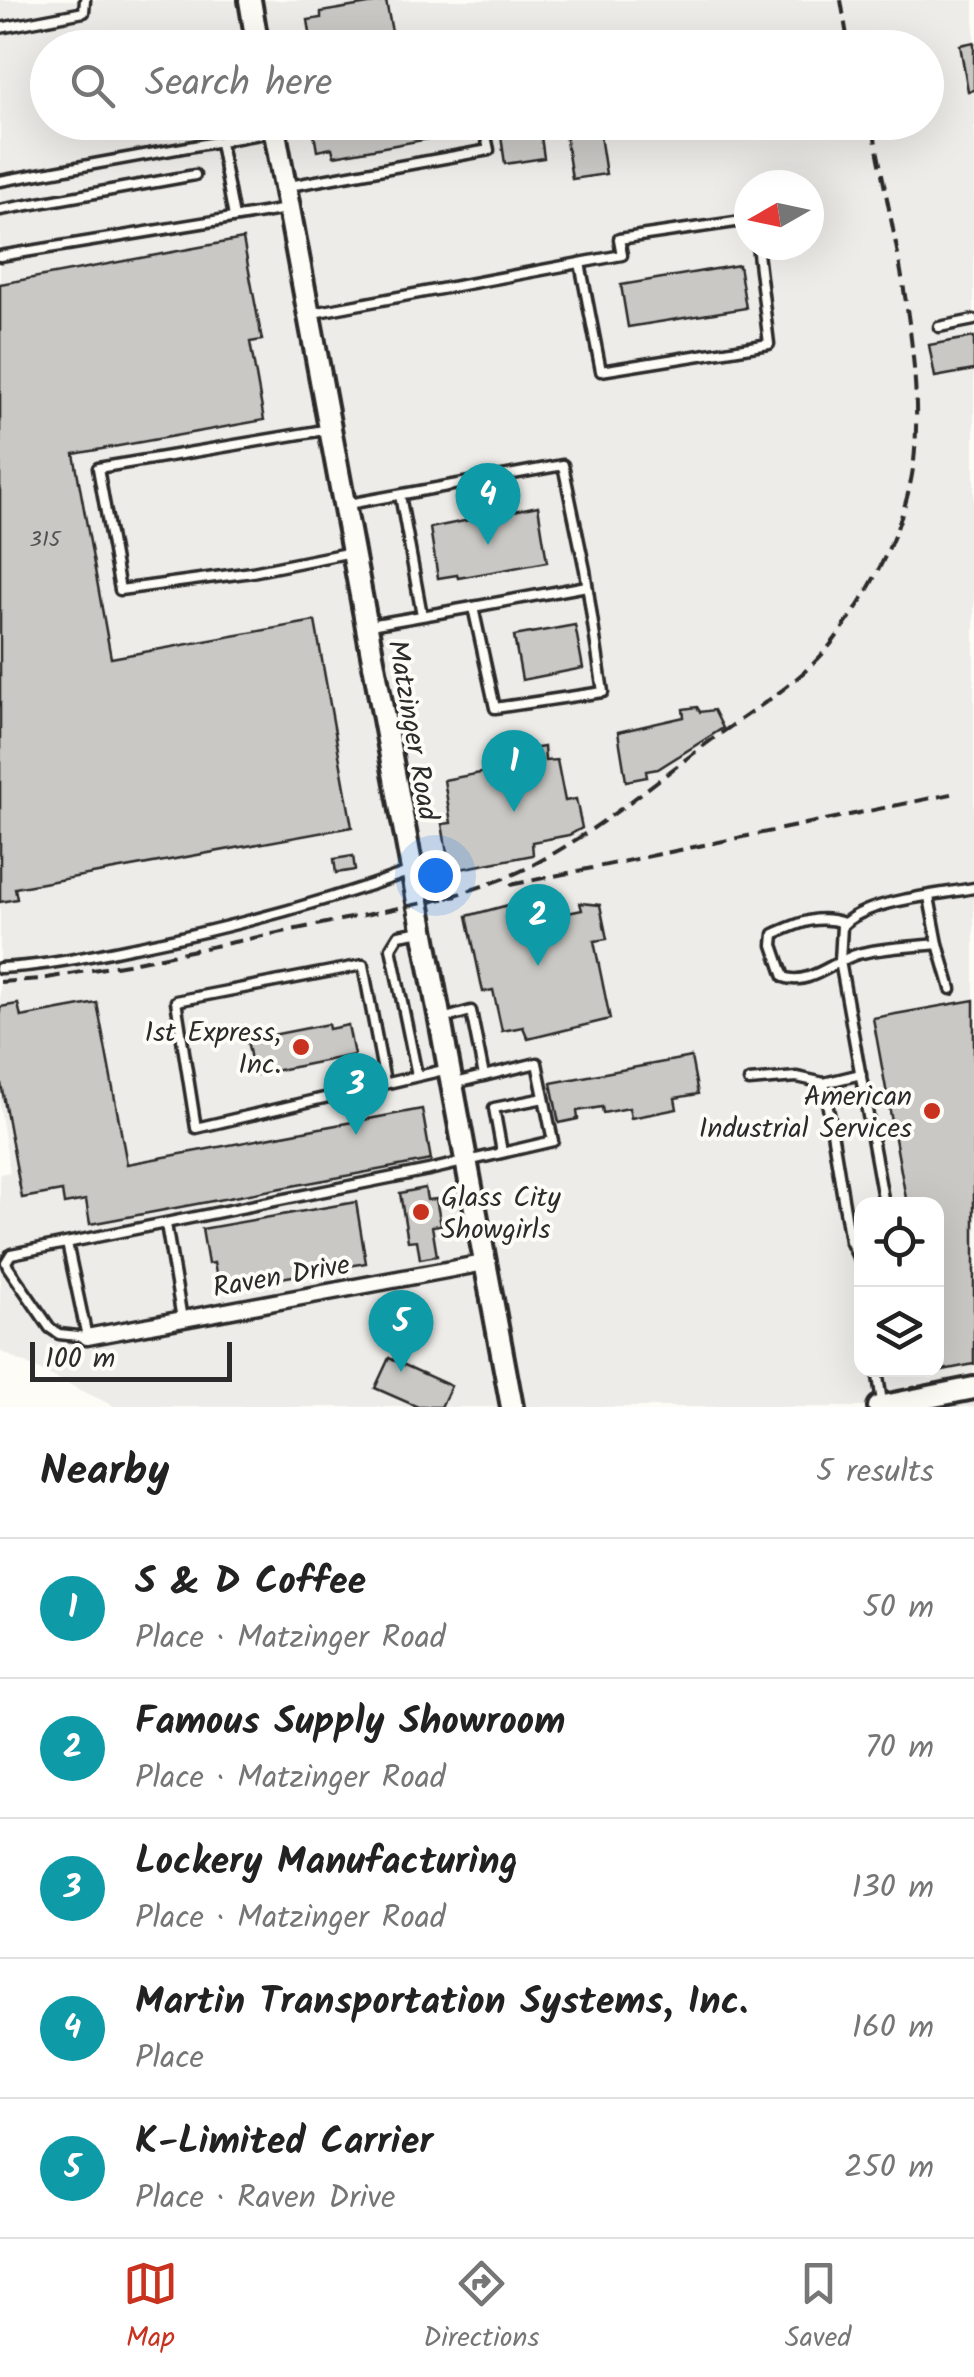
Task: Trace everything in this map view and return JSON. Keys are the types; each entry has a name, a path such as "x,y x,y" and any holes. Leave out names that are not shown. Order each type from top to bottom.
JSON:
{"street":[{"path":"250,0 255,30"},
{"name":"Matzinger Road","path":"275,140 512,1407"},
{"name":"Raven Drive","path":"87,1337 484,1263"},
{"path":"881,1407 953,1400 974,1388"}],"lane":[{"path":"0,28 84,12 85,0"},
{"path":"0,180 230,140"},
{"path":"284,187 489,150 487,140"},
{"path":"220,143 234,218"},
{"path":"0,210 195,175"},
{"path":"0,256 288,209"},
{"path":"308,314 622,256 619,239 734,222"},
{"path":"580,263 602,371 770,344 760,260"},
{"path":"939,327 974,320"},
{"path":"330,429 98,468 120,590 252,572 352,552"},
{"path":"344,505 563,465 588,586 602,692 495,708 473,606"},
{"path":"400,495 422,615"},
{"path":"367,626 588,586"},
{"path":"0,968 60,962 245,924 332,900 412,871"},
{"path":"883,1197 840,961 838,945 844,923 851,916 883,906 974,888"},
{"path":"929,897 951,989"},
{"path":"844,923 824,917 774,934 773,946 788,980 828,970 859,953 938,944"},
{"path":"416,1075 391,948 399,935 422,931"},
{"path":"67,1243 87,1337 60,1334 50,1328 6,1262 11,1254 428,1170 552,1141 537,1063 484,1076 416,1075 196,1128 176,1001 363,965 385,1082"},
{"path":"439,1019 471,1011 484,1076"},
{"path":"749,1081 797,1076 824,1083 861,1074"},
{"path":"824,1083 854,1250"},
{"path":"502,1152 494,1108 544,1098"},
{"path":"166,1224 182,1319"},
{"path":"878,1377 881,1407"}],"shaded area":[{"path":"0,0 974,0 974,1407 116,1407 0,1351 0,1174 10,1172 0,1107"}],"building":[{"path":"386,1 392,30 310,30 308,20 321,18 321,12"},
{"path":"974,42 974,90 968,91 960,45"},
{"path":"315,140 423,140 334,156 332,148 317,151"},
{"path":"502,140 542,140 544,158 505,164"},
{"path":"566,140 601,140 606,174 572,179"},
{"path":"243,239 262,340 250,342 264,420 74,454 111,658 315,621 352,827 15,888 17,899 0,902 0,284"},
{"path":"739,265 746,308 628,327 621,285"},
{"path":"974,337 974,370 935,377 929,345"},
{"path":"538,506 547,562 438,578 430,528"},
{"path":"575,625 583,668 522,680 514,636"},
{"path":"697,707 700,712 714,710 723,728 658,769 646,771 647,777 626,781 618,732 684,717 683,709"},
{"path":"544,747 545,761 557,760 565,801 576,799 582,828 569,835 532,842 533,855 450,871 442,824 451,823 444,780 491,771 488,756"},
{"path":"353,856 355,870 336,873 334,859"},
{"path":"531,899 534,913 542,911 544,918 582,910 580,903 600,905 607,939 594,941 610,1019 528,1039 523,1027 502,1031 493,990 483,992 467,916"},
{"name":"American Industrial Services","path":"974,1000 974,1364 944,1370 944,1197 906,1197 873,1018"},
{"path":"97,1003 127,1164 422,1109 431,1160 90,1224 86,1200 64,1204 62,1191 22,1198 0,1078 0,1007 18,1004 21,1017"},
{"name":"1st Express, Inc.","path":"328,1024 329,1029 348,1025 354,1055 254,1075 247,1040"},
{"path":"691,1057 698,1094 675,1098 677,1109 631,1118 629,1108 603,1113 602,1107 577,1111 578,1119 559,1123 551,1083"},
{"name":"Glass City Showgirls","path":"425,1188 427,1200 436,1199 441,1225 432,1226 437,1256 420,1259 417,1240 408,1241 400,1193"},
{"path":"356,1202 366,1263 219,1289 214,1263 208,1264 202,1229"},
{"path":"389,1358 451,1386 441,1407 418,1407 375,1388"}],"railway":[{"path":"841,0 846,30"},
{"path":"447,898 516,873 573,842 774,696 822,655 849,620 874,577 904,508 914,461 916,420 911,335 875,140"},
{"path":"510,885 951,794"},
{"path":"0,982 127,964 457,896"}],"place":[{"name":"Martin Transportation Systems, Inc.","path":"488,545"},
{"name":"S & D Coffee","path":"514,812"},
{"name":"Famous Supply Showroom","path":"538,966"},
{"name":"1st Express, Inc.","path":"301,1047"},
{"name":"American Industrial Services","path":"932,1111"},
{"name":"Lockery Manufacturing","path":"356,1135"},
{"name":"Glass City Showgirls","path":"421,1212"},
{"name":"K-Limited Carrier","path":"401,1372"}]}
